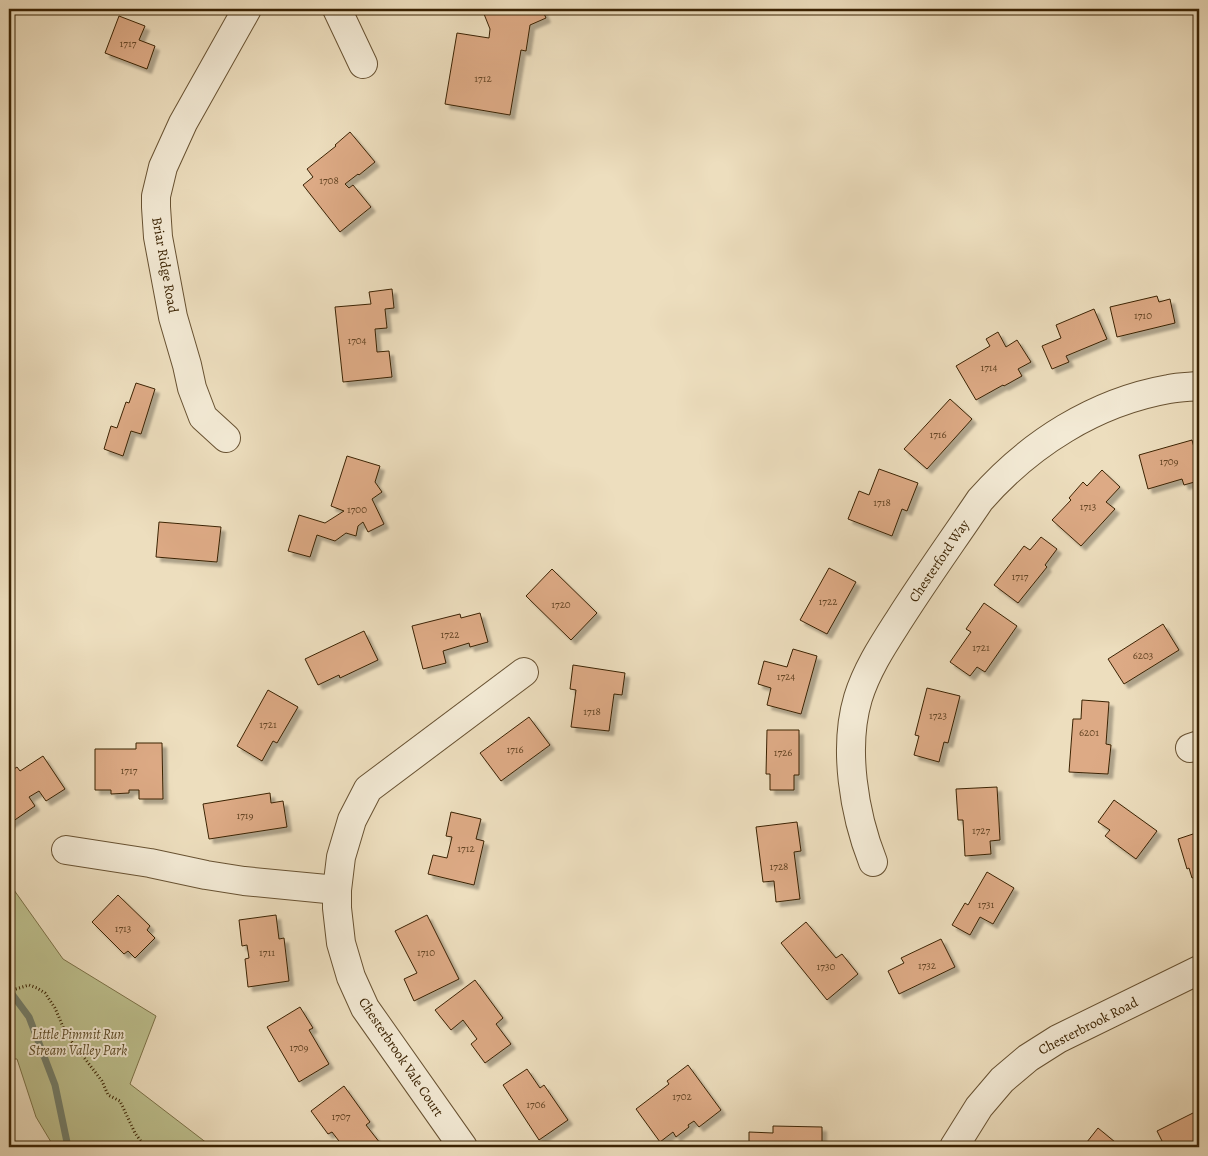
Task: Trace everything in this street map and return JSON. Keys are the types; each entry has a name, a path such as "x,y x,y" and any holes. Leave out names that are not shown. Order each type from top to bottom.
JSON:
{"street":[{"name":"Briar Ridge Road","path":"226,438 203,417 192,388 173,317 158,238 156,196 163,167 183,123 247,9"},
{"path":"337,9 364,64"},
{"name":"Chesterford Way","path":"873,862 866,846 856,809 852,769 852,728 858,699 868,671 882,647 980,500 1022,458 1058,432 1094,413 1127,400 1168,389 1199,386"},
{"name":"Chesterbrook Vale Court","path":"463,1147 365,1008 351,977 341,943 337,908 341,857 352,820 368,789 524,672"},
{"path":"66,850 150,863 244,881 337,890"},
{"name":"Chesterbrook Road","path":"954,1147 978,1107 1002,1080 1028,1058 1058,1039 1199,970"}],"path":[{"path":"9,992 29,985 45,993 55,1008 66,1034 102,1081 108,1095 120,1101 135,1133 145,1147"}],"green space":[{"name":"Little Pimmit Run Stream Valley Park","path":"9,883 63,959 156,1016 130,1084 212,1147 54,1147 36,1117 17,1059 9,1059"}],"building":[{"path":"482,9 542,9 546,18 530,25 526,51 521,50 510,115 445,104 457,33 489,38 490,29"},
{"path":"119,16 145,26 139,40 155,46 147,69 105,53"},
{"path":"350,132 375,162 345,184 349,188 353,185 371,207 340,232 303,185 313,177 307,169"},
{"path":"392,289 394,308 385,309 387,328 375,329 377,352 389,351 392,377 343,382 335,307 371,304 369,292"},
{"path":"1157,296 1159,302 1170,299 1175,323 1117,337 1110,307"},
{"path":"1094,309 1107,339 1066,356 1069,362 1052,369 1042,346 1061,338 1056,325"},
{"path":"998,332 1006,347 1017,340 1031,362 1018,369 1022,376 976,400 956,366 990,346 986,339"},
{"path":"136,383 155,389 141,434 131,431 123,456 104,449 111,426 117,428 126,402 129,403"},
{"path":"950,399 972,419 927,469 904,449"},
{"path":"1192,440 1199,466 1194,467 1198,481 1184,485 1182,479 1148,489 1139,455"},
{"path":"347,456 380,466 375,482 382,492 372,499 384,524 368,532 363,522 358,526 356,536 346,533 335,541 317,535 310,557 288,551 299,515 325,523 344,511 331,506"},
{"path":"879,469 918,483 907,511 902,509 892,536 848,519 859,491 869,495"},
{"path":"1102,470 1120,487 1106,502 1115,509 1081,546 1052,520 1071,500 1069,498 1083,482 1087,486"},
{"path":"159,522 221,527 217,562 156,557"},
{"path":"1041,537 1057,549 1045,565 1047,567 1018,603 994,585 1024,546 1030,550"},
{"path":"829,568 856,582 827,634 800,620"},
{"path":"552,569 597,613 571,640 526,596"},
{"path":"984,603 1017,626 985,672 977,667 970,676 950,662 971,632 966,629"},
{"path":"480,613 488,642 470,647 469,643 443,651 446,663 423,669 412,626 460,614 461,618"},
{"path":"1163,624 1179,650 1124,684 1108,659"},
{"path":"364,631 378,660 340,678 339,675 318,685 305,659"},
{"path":"793,649 817,656 801,714 767,705 771,688 758,684 764,661 787,667"},
{"path":"573,665 625,673 622,695 614,694 609,731 571,727 576,690 570,689"},
{"path":"927,688 960,696 948,743 944,742 939,762 914,755 919,736 915,735"},
{"path":"268,690 298,707 277,743 273,741 262,761 237,746"},
{"path":"1082,700 1109,702 1106,744 1111,745 1108,774 1069,772 1073,719 1081,719"},
{"path":"529,717 550,745 501,781 480,753"},
{"path":"767,730 799,730 799,775 794,775 794,790 770,790 770,774 766,774"},
{"path":"136,743 162,743 163,799 139,799 139,790 129,790 129,793 111,794 111,790 95,790 95,749 136,749"},
{"path":"43,756 65,789 46,801 39,791 29,797 35,806 9,824 9,772 17,767 20,771"},
{"path":"997,787 1000,840 990,841 991,854 965,856 963,820 958,820 956,789"},
{"path":"270,793 271,803 283,801 287,827 209,839 203,804"},
{"path":"1114,800 1157,831 1136,859 1105,836 1110,830 1098,822"},
{"path":"451,812 481,819 476,839 484,841 474,885 428,874 433,855 447,858 452,837 446,836"},
{"path":"797,822 801,851 794,852 800,899 776,902 774,881 763,882 756,827"},
{"path":"1199,832 1199,876 1192,878 1189,868 1187,869 1178,839"},
{"path":"987,872 1014,888 993,924 980,917 970,935 952,925 965,903 968,905"},
{"path":"118,895 150,926 147,930 155,938 135,958 128,951 124,954 92,922"},
{"path":"276,915 279,939 284,938 289,981 248,987 245,959 249,958 247,945 242,946 239,920"},
{"path":"427,915 459,979 414,1001 404,979 417,973 395,931"},
{"path":"806,922 836,958 842,954 858,974 827,1000 781,943"},
{"path":"941,939 955,967 899,994 888,971 904,963 901,958"},
{"path":"475,980 503,1018 496,1024 511,1044 485,1063 471,1044 477,1039 463,1020 451,1030 435,1010"},
{"path":"300,1007 313,1028 309,1030 329,1064 299,1082 267,1027"},
{"path":"688,1065 721,1110 699,1127 694,1121 676,1137 673,1132 660,1142 636,1109 669,1084 667,1081"},
{"path":"527,1069 540,1088 544,1085 568,1120 539,1140 503,1085"},
{"path":"344,1086 370,1122 366,1125 380,1143 374,1147 339,1147 342,1145 332,1132 328,1134 311,1111"},
{"path":"1199,1110 1199,1147 1165,1147 1157,1131"},
{"path":"773,1126 822,1127 822,1147 749,1147 749,1132 773,1133"},
{"path":"1098,1128 1121,1147 1083,1147"}],"waterway":[{"path":"9,990 29,1017 55,1085 68,1147"}]}
